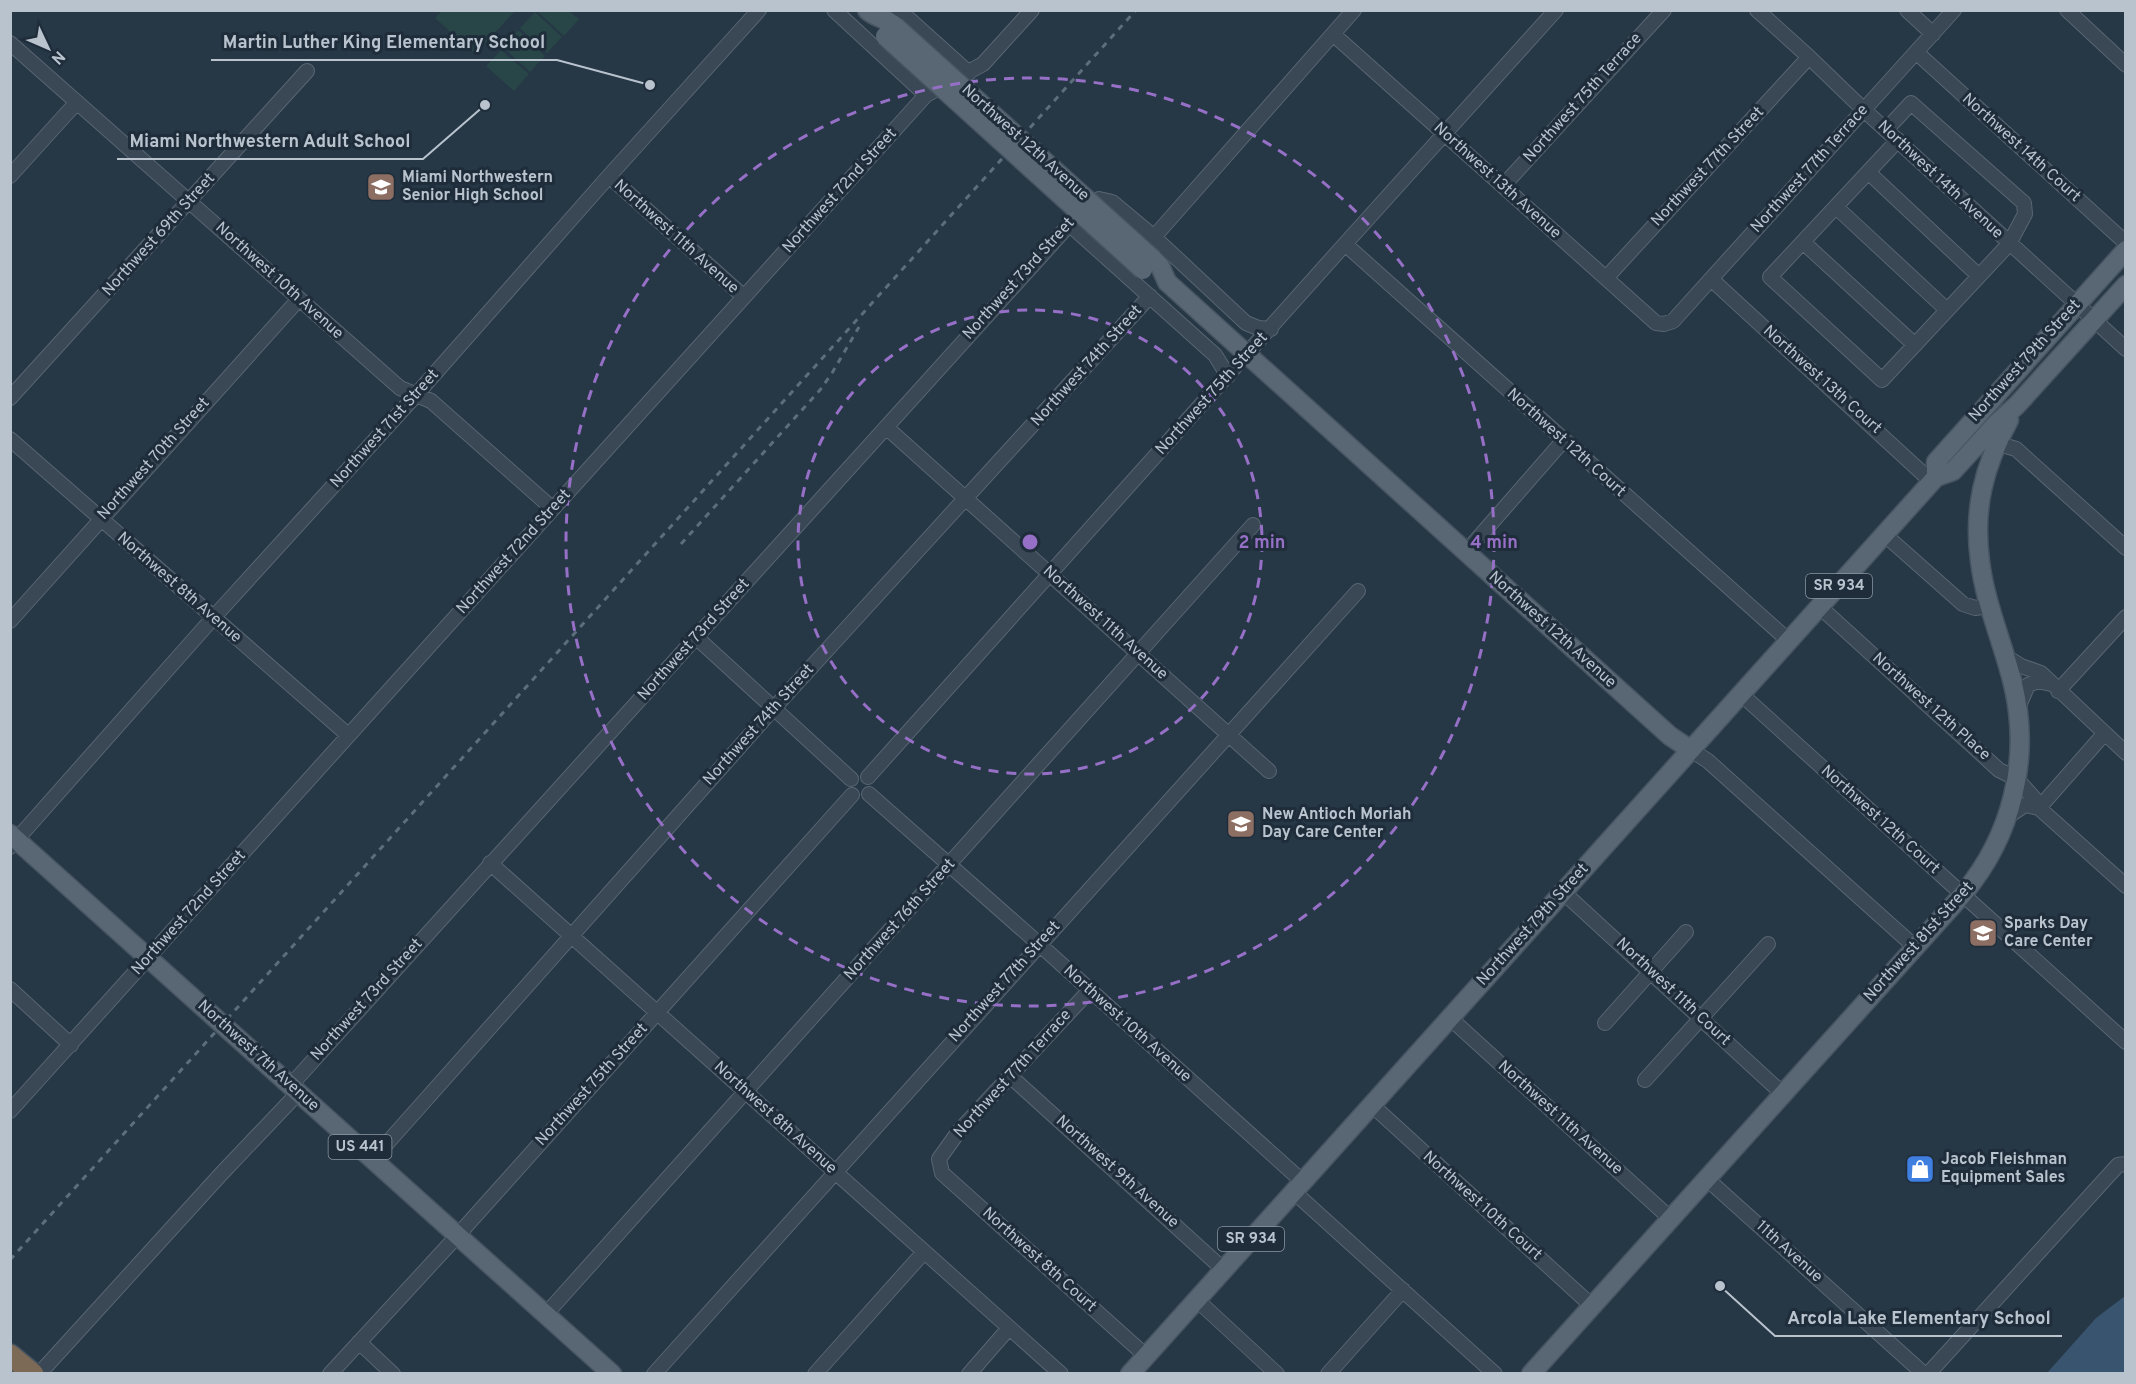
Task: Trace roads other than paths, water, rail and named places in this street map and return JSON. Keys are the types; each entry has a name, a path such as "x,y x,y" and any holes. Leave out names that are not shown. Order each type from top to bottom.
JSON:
{"highway":[{"path":"10,1355 33,1374"},
{"path":"10,1370 14,1374"}],"main road":[{"name":"Northwest 12th Avenue","path":"870,13 877,29 893,24 1148,265 1150,276 1167,282 1670,736 1691,750"},
{"name":"Northwest 79th Street","path":"1934,480 1936,462 2126,250"},
{"name":"Northwest 79th Street","path":"1130,1374 1934,480 1953,471 1996,424 2017,405 2126,285"},
{"name":"Northwest 81st Street","path":"1531,1374 1963,894 1992,852 2007,817 2017,779 2020,746 2018,710 2005,656 1989,606 1980,561 1978,524 1982,488 1990,458 2017,405"},
{"name":"Northwest 7th Avenue","path":"13,840 149,958 612,1374"}],"street":[{"name":"Northwest 71st Street","path":"13,840 415,396 759,10"},
{"path":"834,10 926,95"},
{"name":"Northwest 72nd Street","path":"10,1111 926,95 969,73 990,58 1032,10"},
{"path":"1154,237 1354,10"},
{"name":"Northwest 75th Street","path":"868,777 1556,10"},
{"name":"Northwest 75th Terrace","path":"1503,186 1664,10"},
{"name":"Northwest 14th Avenue","path":"1756,10 2126,349"},
{"path":"1907,10 1933,34"},
{"name":"Northwest 77th Terrace","path":"1664,324 1672,321 1711,279 1954,10"},
{"path":"2067,10 2126,65"},
{"name":"Northwest 12th Avenue","path":"893,24 969,73"},
{"name":"Northwest 13th Avenue","path":"1333,34 1656,323 1664,324"},
{"name":"Northwest 10th Avenue","path":"10,44 400,388 431,401 553,509"},
{"name":"Northwest 14th Court","path":"1916,52 2126,243"},
{"name":"Northwest 77th Street","path":"1606,278 1809,57"},
{"name":"Northwest 69th Street","path":"10,398 307,71"},
{"path":"10,176 77,102"},
{"path":"1886,130 1911,103 2024,203 2025,214 2009,244 1882,380 1770,277 1898,140"},
{"path":"1868,172 1979,276"},
{"name":"Northwest 11th Avenue","path":"609,176 744,297"},
{"name":"Northwest 12th Avenue","path":"1099,199 1112,202 1154,237 1246,323 1258,328 1271,328"},
{"name":"Northwest 73rd Street","path":"39,1374 222,1173 490,864 697,638 1069,224 1088,204 1099,199"},
{"path":"1836,207 1947,310"},
{"name":"Northwest 12th Avenue","path":"1069,224 1215,356 1228,376"},
{"path":"1803,242 1915,345"},
{"name":"Northwest 12th Court","path":"1345,244 1789,641"},
{"name":"Northwest 13th Court","path":"1711,279 1934,480"},
{"name":"Northwest 74th Street","path":"373,1159 774,708 1150,297"},
{"name":"Northwest 70th Street","path":"10,621 100,518 299,299"},
{"name":"Northwest 11th Avenue","path":"886,427 1269,771"},
{"name":"Northwest 8th Avenue","path":"10,439 348,735"},
{"path":"1466,552 1563,441"},
{"path":"1996,443 2016,449 2126,548"},
{"name":"Northwest 76th Street","path":"546,1314 1253,525"},
{"path":"1885,535 1962,604 1971,608 1989,606"},
{"name":"Northwest 77th Street","path":"654,1374 1358,591"},
{"name":"Northwest 12th Place","path":"1820,607 1999,770 2017,779 2040,808 2126,886"},
{"path":"2055,687 2126,616"},
{"path":"697,638 851,779"},
{"path":"2005,656 2021,666 2041,673 2126,753"},
{"path":"2018,710 2028,685 2038,681 2055,687"},
{"name":"Northwest 12th Court","path":"1741,694 2126,1042"},
{"path":"2007,817 2025,805 2040,808 2104,734"},
{"name":"Northwest 12th Avenue","path":"1691,750 1708,761 1915,947"},
{"path":"860,774 868,777 872,788 869,794 863,798 852,795 849,787 851,779 860,774"},
{"name":"Northwest 10th Avenue","path":"869,794 1039,944 1495,1374"},
{"name":"Northwest 75th Street","path":"330,1374 458,1235 852,795"},
{"name":"Northwest 8th Avenue","path":"490,864 1060,1374"},
{"name":"Northwest 11th Court","path":"1563,892 1783,1094"},
{"path":"1605,1023 1686,932"},
{"path":"1645,1080 1768,944"},
{"path":"10,989 71,1045"},
{"name":"Northwest 77th Terrace","path":"939,1159 959,1131 1089,991"},
{"name":"Northwest 11th Avenue","path":"1450,1018 1671,1218"},
{"name":"Northwest 9th Avenue","path":"1010,1075 1224,1270"},
{"name":"Northwest 10th Court","path":"1372,1105 1592,1306"},
{"name":"Northwest 8th Court","path":"939,1159 942,1173 1146,1356"},
{"path":"1926,1374 2118,1166 2126,1164"},
{"name":"11th Avenue","path":"1707,1179 1926,1374"},
{"path":"815,1374 924,1252"},
{"path":"1328,1374 1404,1290"},
{"path":"1197,1300 1277,1374"},
{"path":"969,1374 1009,1328"},
{"path":"359,1342 393,1374"}],"water":[{"path":"2125,1296 2125,1373 2047,1373 2096,1318"}],"railway":[{"path":"10,1260 1136,10"},
{"path":"681,544 820,390 859,327"}],"place":[{"name":"Martin Luther King Elementary School","path":"650,85"},
{"name":"Miami Northwestern Adult School","path":"485,105"},
{"name":"Miami Northwestern Senior High School","path":"381,187"},
{"name":"New Antioch Moriah Day Care Center","path":"1241,824"},
{"name":"Sparks Day Care Center","path":"1983,933"},
{"name":"Jacob Fleishman Equipment Sales","path":"1920,1169"},
{"name":"Arcola Lake Elementary School","path":"1720,1286"}]}
